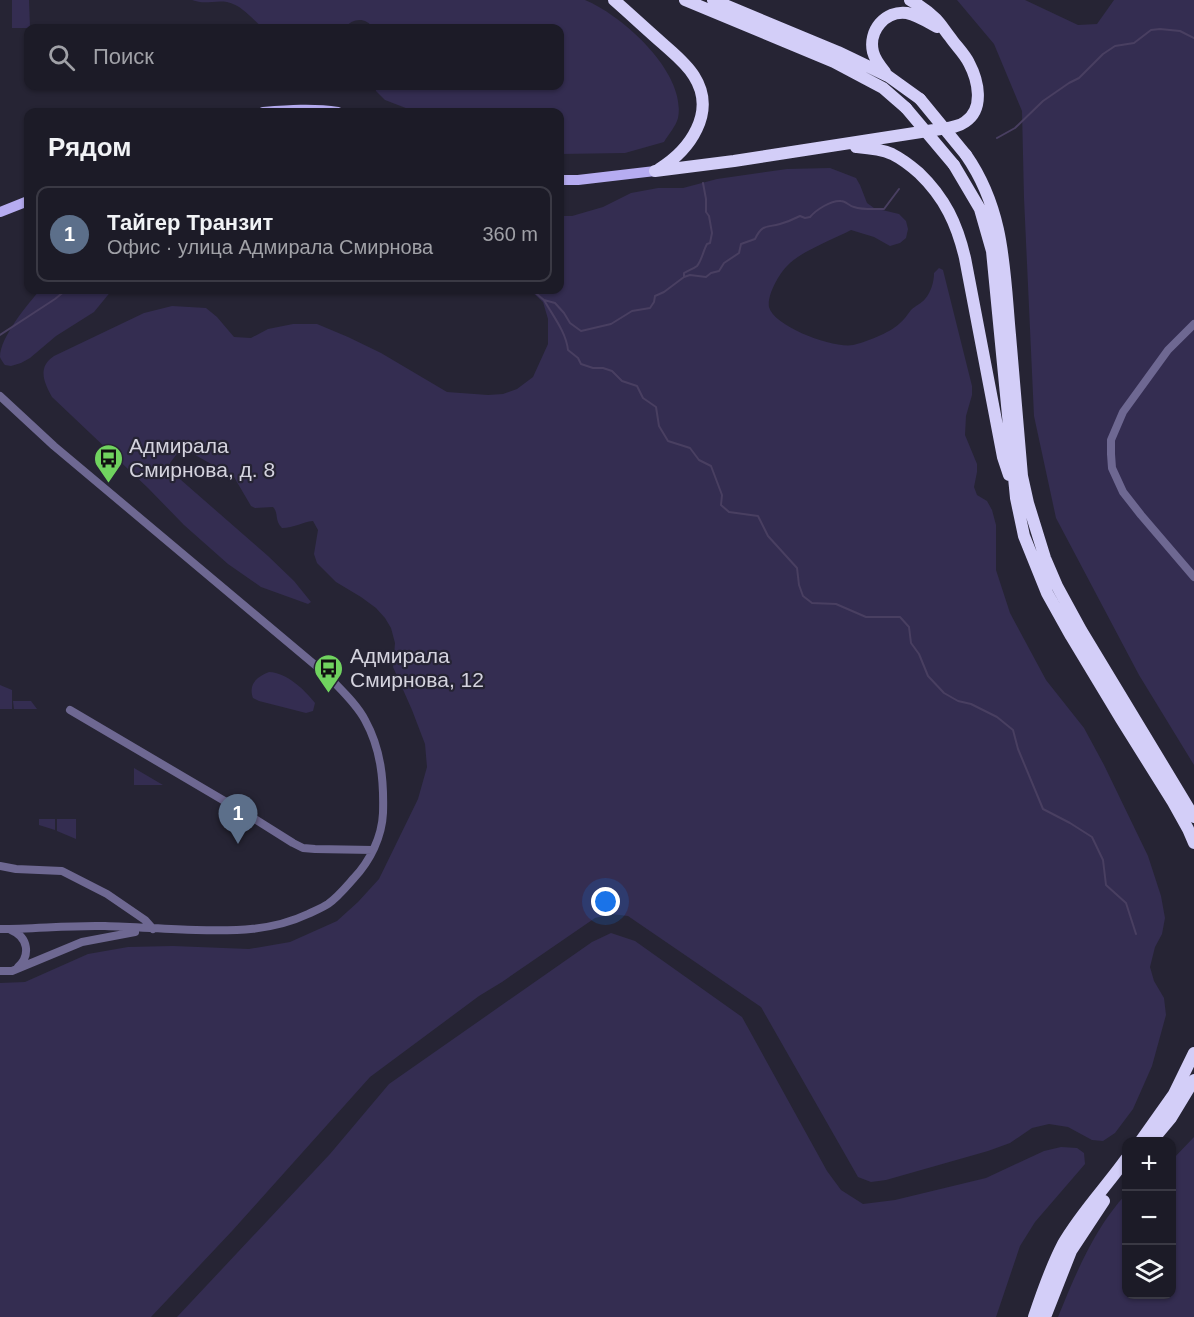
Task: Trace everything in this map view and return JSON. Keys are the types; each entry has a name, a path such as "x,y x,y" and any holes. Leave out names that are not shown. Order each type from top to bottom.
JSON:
{"highway":[{"path":"614,0 682,61 695,77 700,90 702,112 695,134 683,150 670,162 655,171"},
{"path":"685,0 834,62 883,88 906,108 954,165 980,209 992,251 1016,498"},
{"path":"713,0 838,52 888,76 920,99 966,155 981,178 993,207 1003,249 1022,476 1045,558 1081,630 1194,817"},
{"path":"655,171 839,145 958,126 966,122 976,107 978,90 969,63 936,19 910,0"},
{"path":"888,76 876,61 872,44 875,31 888,16 897,13 915,16 935,26 951,40"},
{"path":"839,145 873,149 900,158 932,185 953,219 965,258 1003,457 1016,498 1024,536 1047,593 1110,701 1173,802 1194,843"},
{"path":"1144,1137 1174,1094 1194,1053"},
{"path":"1155,1137 1171,1118 1194,1080"},
{"path":"1034,1317 1062,1246 1122,1164"},
{"path":"1046,1317 1065,1264 1077,1240 1122,1178"}],"main road":[{"path":"564,180 655,171"},
{"path":"0,212 24,203"}],"street":[{"path":"1194,324 1168,350 1123,412 1111,440 1111,454 1112,468 1123,492 1194,577"},
{"path":"0,396 54,446 327,675 365,719 377,749 384,789 382,819 373,850 360,871 327,905 293,921 264,928 236,931 104,926 1,929"},
{"path":"70,710 303,848 373,850"},
{"path":"0,866 62,871 107,894 150,923 153,929"},
{"path":"1,929 17,933 26,945 25,958 15,969"},
{"path":"0,971 15,969 82,942 110,935 153,929"}],"shaded area":[{"path":"12,0 29,0 30,24 24,24 24,28 12,28"},
{"path":"192,0 585,0 616,18 649,48 672,83 678,101 678,118 664,142 625,153 564,154 564,108 406,108 385,100 376,91 564,90 564,24 370,24 359,20 349,24 259,24 242,9 227,2"},
{"path":"957,0 1025,0 1078,25 1097,24 1114,0 1194,0 1194,765 1139,675 1056,518 1034,416 1022,111 994,44"},
{"path":"830,168 856,178 867,203 874,208 899,214 906,221 908,229 906,238 890,246 874,237 851,230 792,261 777,279 769,302 773,315 782,322 806,335 833,344 853,345 864,342 899,324 927,296 932,287 934,273 939,268 943,270 972,386 965,435 977,464 974,487 977,495 987,501 992,510 996,525 996,570 1010,613 1046,680 1084,728 1104,765 1148,856 1161,896 1165,918 1162,934 1155,947 1150,967 1154,981 1164,998 1166,1015 1152,1066 1133,1109 1115,1133 1103,1141 1092,1140 1068,1127 1049,1124 1032,1128 1010,1143 988,1151 886,1180 871,1182 858,1177 761,1007 628,916 611,914 595,918 479,996 370,1077 232,1231 151,1317 0,1317 0,983 25,982 88,954 128,947 249,949 290,942 337,921 379,879 418,799 427,767 425,744 393,667 395,643 391,628 376,608 336,582 317,563 314,554 318,530 313,521 282,528 273,507 255,508 251,506 234,477 184,449 179,451 170,463 173,473 268,556 294,581 311,602 308,604 261,587 228,564 184,525 52,397 44,375 45,365 54,356 144,313 172,306 206,308 234,337 251,338 268,329 293,324 317,324 381,353 447,392 503,394 517,389 533,377 548,344 548,319 543,302 534,294 564,294 564,216 603,207 631,193 658,188 683,188 717,179 787,169"},
{"path":"37,294 109,294 94,312 56,336 30,358 11,366 5,365 0,357 1,349 16,321"},
{"path":"269,672 282,675 300,687 315,703 313,711 306,713 253,698 253,685 261,676"},
{"path":"0,685 12,690 12,709 0,709"},
{"path":"13,701 31,701 37,709 14,709"},
{"path":"134,768 163,785 134,785"},
{"path":"39,819 55,819 55,830 39,825"},
{"path":"57,819 76,819 76,839 57,831"},
{"path":"611,933 635,941 742,1017 827,1171 841,1190 863,1204 895,1200 986,1178 1044,1151 1061,1147 1077,1148 1084,1153 1085,1164 1035,1222 1020,1246 996,1317 177,1317 330,1154 389,1084 592,942"},
{"path":"1194,1137 1194,1317 1058,1317 1095,1237 1122,1199 1122,1299 1176,1299 1176,1156"}],"waterway":[{"path":"997,138 1015,128 1043,101 1079,78 1103,54 1115,46 1134,43 1151,30 1160,29 1180,31 1194,38"},
{"path":"684,277 684,273 697,266 707,244 710,243 712,233 706,212 703,183"},
{"path":"537,294 544,300 555,303 570,323 581,331 611,324 632,311 650,308 655,296 684,277 690,275 706,277 719,271 724,263 739,253 741,244 755,239 760,230 766,227 800,216 810,217 824,206 837,201 843,201 861,209 884,209 899,189"},
{"path":"0,335 61,294"},
{"path":"544,300 562,330 568,350 578,358 581,364 612,371 622,381 637,386 643,398 656,407 659,426 668,441 690,448 699,460 711,466 722,495 721,505 729,512 758,516 768,536 797,568 803,596 812,603 836,604 866,617 900,617 909,627 911,643 919,654 928,676 944,693 997,717 1013,730 1018,749 1043,809 1092,837 1103,860 1106,885 1126,903 1136,934"}],"place":[{"name":"Адмирала Смирнова, д. 8","path":"108,484"},
{"name":"Адмирала Смирнова, 12","path":"329,694"},
{"name":"Тайгер Транзит","path":"238,844"}]}
